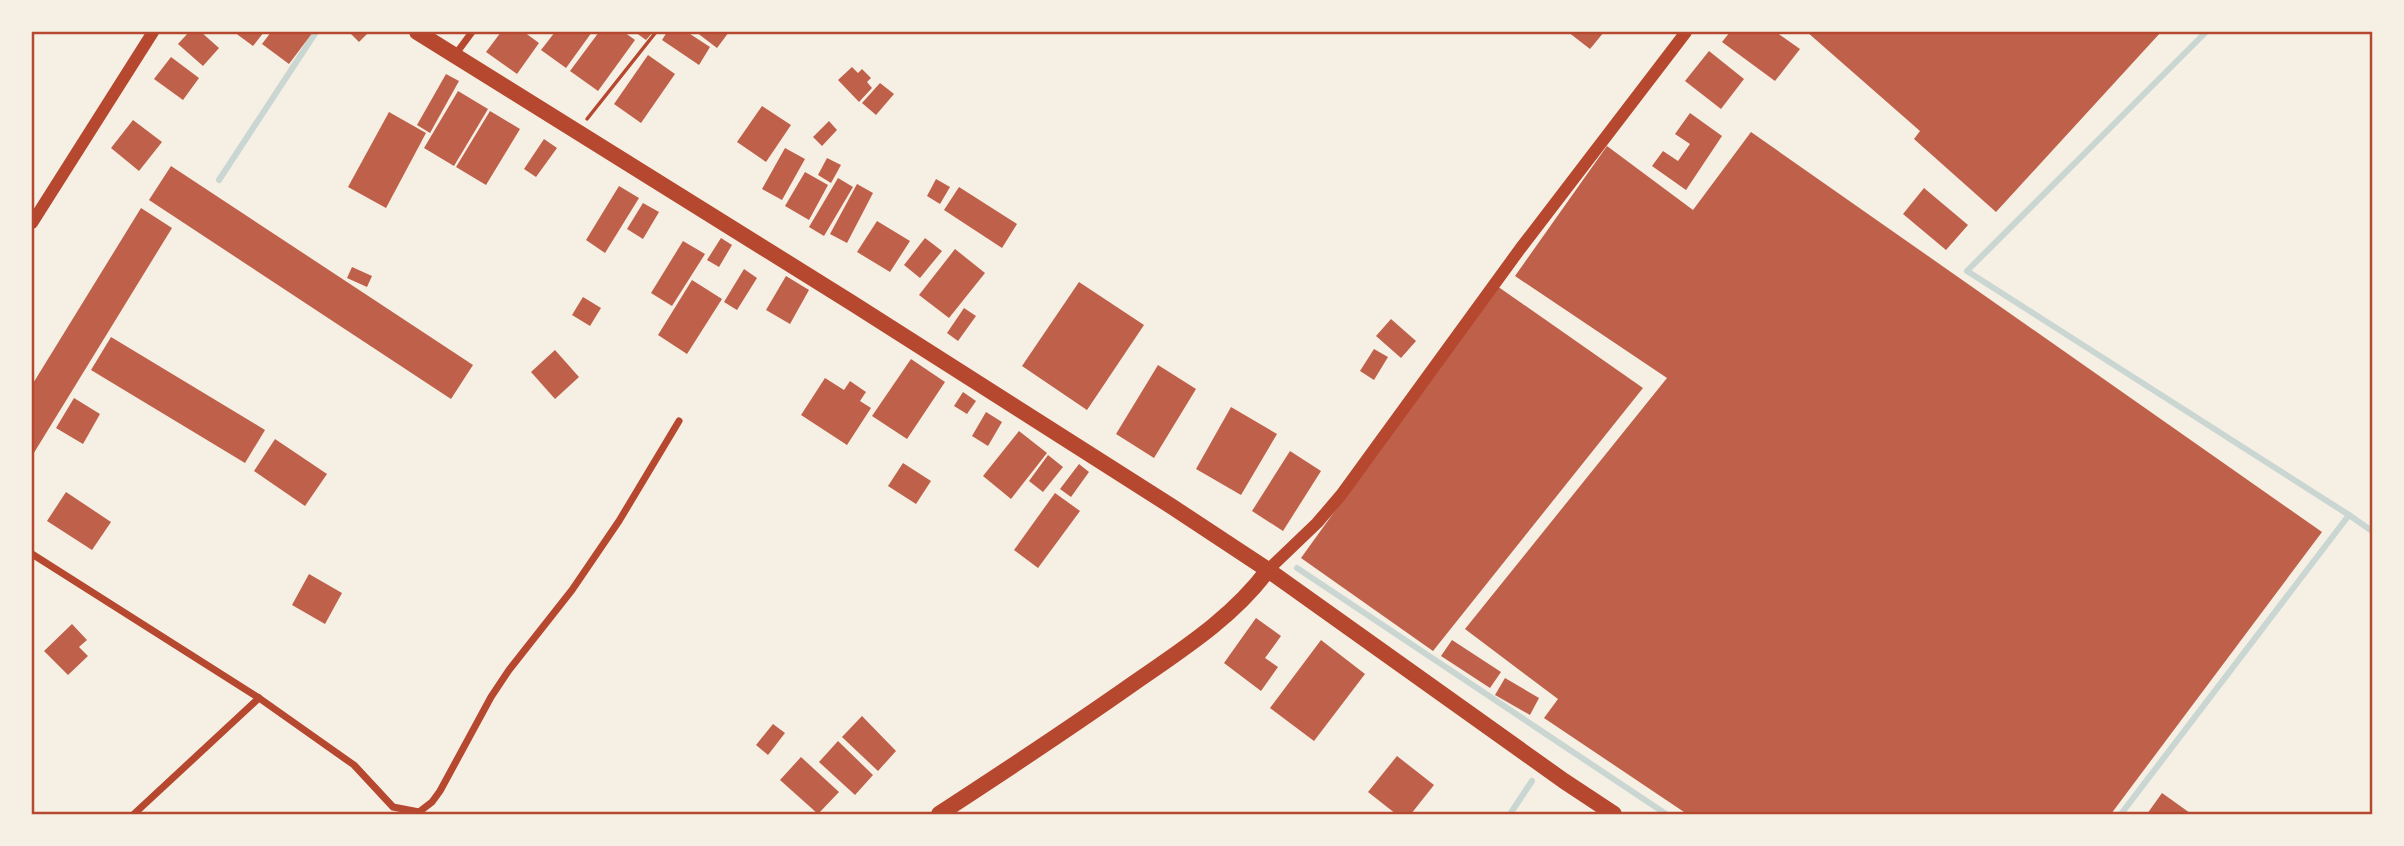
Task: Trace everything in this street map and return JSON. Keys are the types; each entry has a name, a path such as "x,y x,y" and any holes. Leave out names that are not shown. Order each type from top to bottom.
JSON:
{"main road":[{"path":"417,32 1171,506 1268,570 1614,814"},
{"path":"939,814 1063,733 1216,625 1245,598 1268,570"}],"street":[{"path":"32,223 153,32"},
{"path":"454,56 472,32"},
{"path":"1268,570 1317,523 1341,495 1593,152 1686,32"},
{"path":"32,554 258,698 354,765 393,807 419,812 440,791 491,697 572,590 619,521 679,421"},
{"path":"134,814 258,698"}],"path":[{"path":"577,132 656,32"}],"building":[{"path":"189,32 201,32 219,48 203,66 178,44"},
{"path":"234,32 264,32 253,46"},
{"path":"271,32 313,32 289,64 262,44"},
{"path":"369,32 359,42 350,33"},
{"path":"501,32 524,32 539,43 517,74 486,52"},
{"path":"555,32 592,32 566,68 541,50"},
{"path":"599,32 624,32 635,40 598,91 570,71"},
{"path":"635,32 653,32 646,40"},
{"path":"667,32 687,32 710,47 699,65 662,40"},
{"path":"696,32 729,32 717,48"},
{"path":"1568,32 1604,32 1590,49"},
{"path":"1730,32 1776,32 1800,49 1775,81 1722,42"},
{"path":"1807,32 2161,32 1996,212 1914,139 1920,131"},
{"path":"1709,51 1744,79 1721,109 1685,81"},
{"path":"648,55 675,74 641,123 614,104"},
{"path":"171,57 199,78 183,100 154,79"},
{"path":"852,67 858,73 862,69 871,78 867,82 872,88 859,102 838,80"},
{"path":"446,74 459,81 430,133 417,125"},
{"path":"880,83 894,94 876,115 862,103"},
{"path":"458,91 488,109 454,166 424,148"},
{"path":"762,106 791,125 766,162 737,142"},
{"path":"490,111 520,129 486,185 456,167"},
{"path":"389,112 426,133 386,208 348,187"},
{"path":"1690,113 1722,136 1686,190 1652,166 1663,151 1678,161 1690,144 1675,134"},
{"path":"133,120 162,142 139,171 111,148"},
{"path":"829,121 837,130 822,146 813,137"},
{"path":"1751,132 2322,532 2111,814 1687,814 1544,718 1558,699 1465,629 1667,378 1515,276 1607,146 1693,210"},
{"path":"544,139 557,148 536,177 524,169"},
{"path":"785,148 805,159 782,200 762,189"},
{"path":"827,158 841,165 831,183 818,175"},
{"path":"171,166 473,365 451,399 149,200"},
{"path":"805,172 828,185 809,220 785,206"},
{"path":"838,178 853,187 824,236 809,227"},
{"path":"936,179 950,187 940,204 927,196"},
{"path":"857,184 873,193 847,243 830,234"},
{"path":"619,186 639,198 605,253 586,240"},
{"path":"959,187 1017,224 1002,248 944,210"},
{"path":"1924,188 1968,225 1946,250 1903,214"},
{"path":"643,203 659,212 643,239 627,229"},
{"path":"141,208 172,228 32,456 32,385"},
{"path":"877,221 910,241 890,272 857,252"},
{"path":"721,238 732,245 719,267 707,260"},
{"path":"925,238 942,251 920,278 904,265"},
{"path":"683,241 705,254 672,306 651,293"},
{"path":"955,249 985,273 949,318 919,295"},
{"path":"352,267 372,276 367,287 347,278"},
{"path":"744,269 757,278 737,310 724,302"},
{"path":"786,276 809,290 790,324 766,310"},
{"path":"692,280 722,299 687,354 658,335"},
{"path":"1079,282 1144,325 1087,410 1022,366"},
{"path":"1497,286 1643,388 1433,651 1301,558"},
{"path":"583,297 601,308 590,326 572,315"},
{"path":"964,308 976,316 958,341 947,333"},
{"path":"1391,319 1416,341 1401,358 1376,336"},
{"path":"111,337 265,430 245,463 91,370"},
{"path":"1374,349 1388,357 1374,380 1360,371"},
{"path":"555,350 579,377 555,399 531,372"},
{"path":"911,359 945,382 907,439 872,416"},
{"path":"1158,365 1196,389 1154,458 1116,434"},
{"path":"825,378 844,390 850,381 866,392 860,401 871,408 847,445 801,415"},
{"path":"963,392 976,401 967,414 954,406"},
{"path":"74,398 100,414 83,444 56,428"},
{"path":"1231,407 1277,434 1241,495 1196,469"},
{"path":"986,412 1002,422 988,446 972,436"},
{"path":"1019,431 1047,453 1011,499 983,476"},
{"path":"275,439 327,474 305,506 254,471"},
{"path":"1290,451 1321,471 1283,531 1252,511"},
{"path":"1048,455 1063,467 1043,492 1029,481"},
{"path":"903,463 931,481 916,504 888,486"},
{"path":"1079,464 1089,472 1071,497 1060,489"},
{"path":"66,492 111,522 92,550 47,521"},
{"path":"1055,493 1080,511 1038,568 1014,550"},
{"path":"309,574 342,593 325,624 292,605"},
{"path":"1256,618 1281,636 1265,658 1278,667 1261,691 1224,663"},
{"path":"72,624 87,640 79,647 88,656 68,675 44,651"},
{"path":"1321,640 1365,674 1314,741 1270,708"},
{"path":"1452,640 1501,672 1490,688 1441,656"},
{"path":"1505,678 1539,698 1530,715 1495,695"},
{"path":"862,716 896,751 878,771 842,737"},
{"path":"773,724 785,733 768,755 756,745"},
{"path":"838,741 873,775 855,795 819,762"},
{"path":"1397,756 1434,785 1411,814 1396,814 1368,792"},
{"path":"801,757 839,792 818,814 780,780"},
{"path":"2162,793 2190,813 2147,814"}],"waterway":[{"path":"219,180 316,32"},
{"path":"2121,814 2349,515 1967,271 2206,32"},
{"path":"2349,515 2372,531"},
{"path":"1297,568 1666,814"},
{"path":"1510,814 1532,781"}]}
